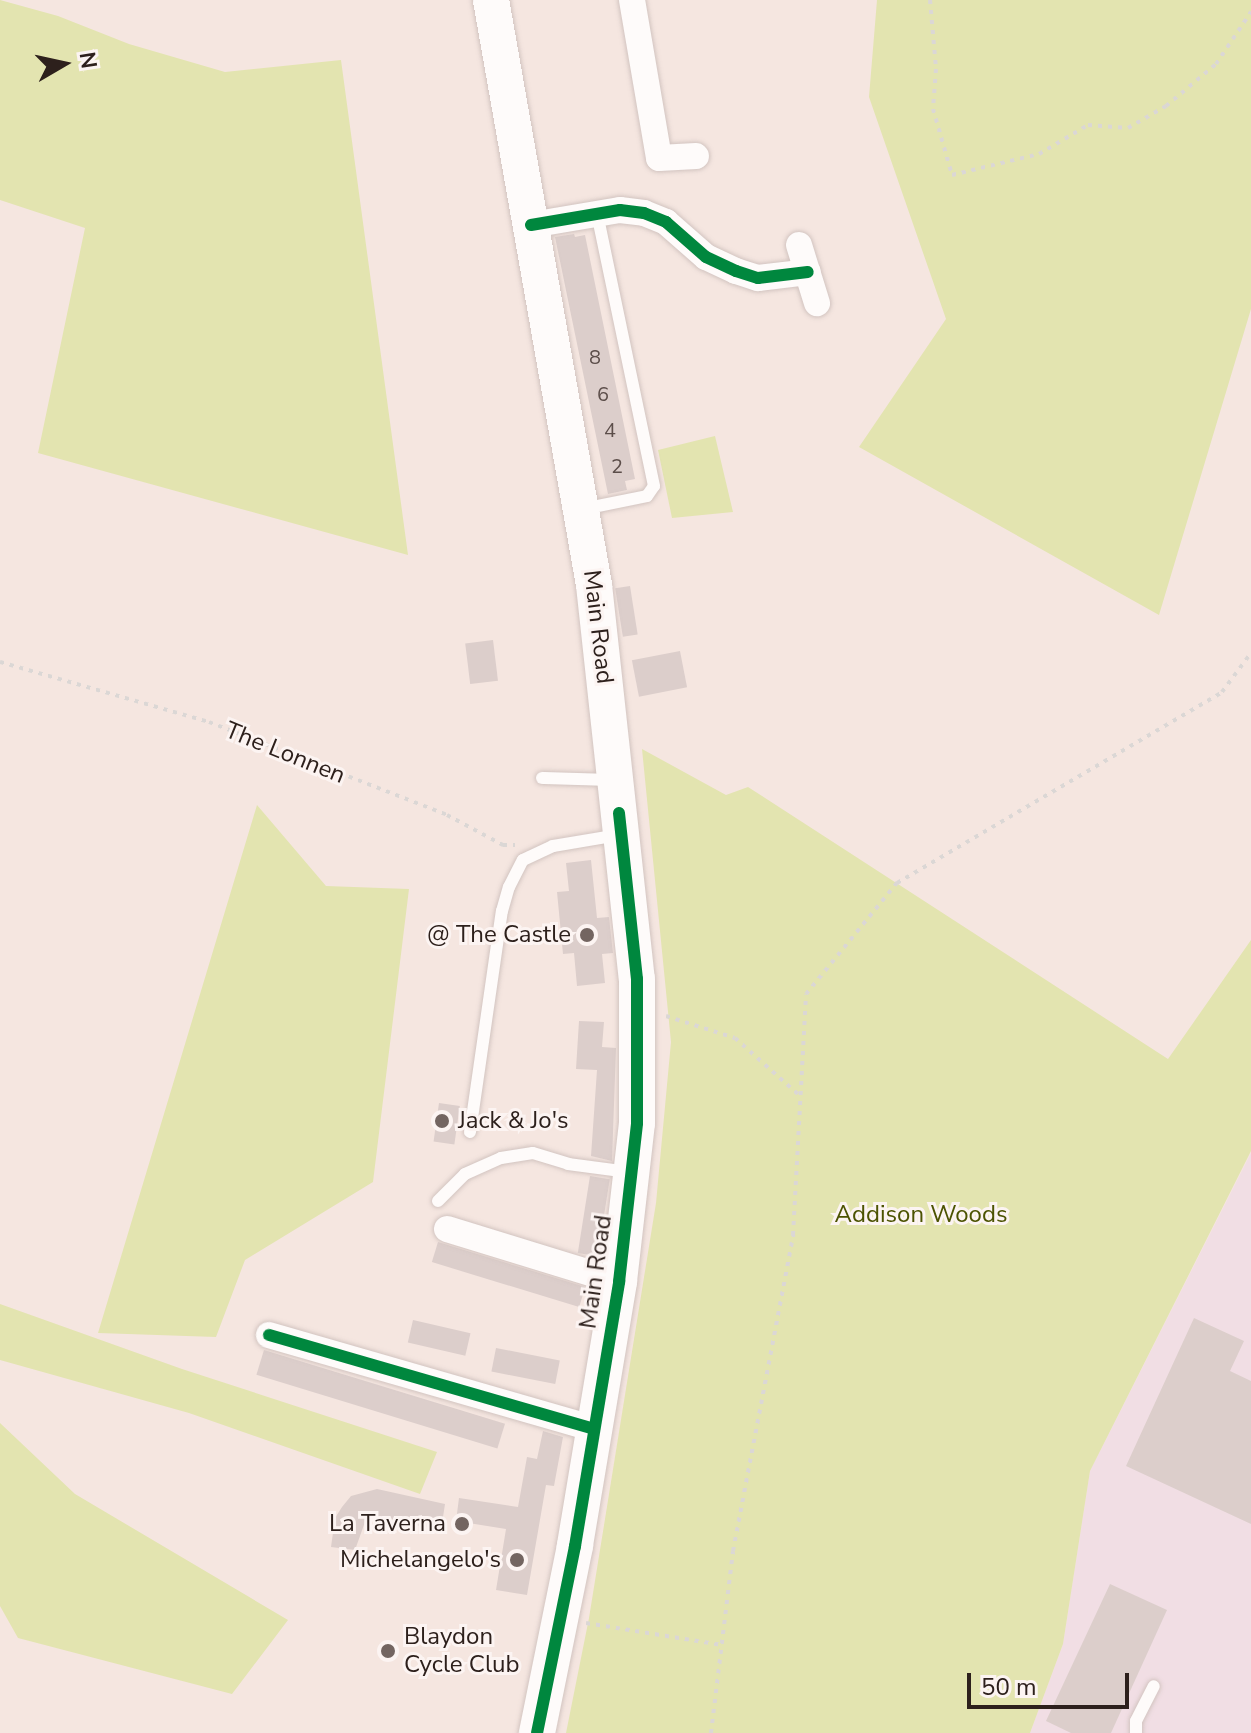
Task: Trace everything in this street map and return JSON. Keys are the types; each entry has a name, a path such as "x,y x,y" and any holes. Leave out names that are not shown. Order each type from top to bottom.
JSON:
{"main road":[{"name":"Main Road","path":"491,0 594,585 622,835 637,1007 637,1123 619,1282 537,1733"}],"street":[{"path":"632,0 659,158 696,156"},
{"path":"531,225 597,212 644,213 666,222 706,257 758,278 808,272"},
{"path":"799,245 817,303"},
{"path":"447,1229 619,1282"},
{"path":"269,1335 594,1429"}],"lane":[{"path":"580,510 647,496 654,486 597,212"},
{"path":"542,778 616,780"},
{"path":"470,1132 502,911 523,860 553,846 622,835"},
{"path":"438,1201 465,1174 501,1158 533,1153 568,1164 631,1172"},
{"path":"1136,1733 1136,1721 1154,1686"}],"path":[{"path":"930,0 936,69 933,109 952,175 1039,154 1088,125 1128,128 1166,106 1216,64 1251,12"},
{"path":"711,1733 733,1551 793,1235 806,994 897,883 1222,692 1251,653"},
{"path":"637,1007 735,1038 801,1097"},
{"path":"560,1619 722,1645"}],"shaded area":[{"path":"1251,1153 1251,1733 1030,1733 1063,1644 1090,1471"}],"green space":[{"path":"0,0 58,16 129,44 225,72 341,60 408,555 38,453 85,228 0,200"},
{"path":"877,0 1251,0 1251,309 1159,615 859,447 946,319 869,97"},
{"path":"715,436 733,512 672,518 658,450"},
{"name":"Addison Woods","path":"642,749 726,795 748,787 1168,1059 1251,940 1251,1151 1090,1471 1063,1644 1030,1733 566,1733 589,1618 656,1203 671,1042"},
{"path":"257,805 326,886 409,889 373,1182 245,1260 216,1337 98,1333"},
{"path":"0,1304 182,1369 437,1452 420,1494 189,1413 0,1360"},
{"path":"0,1423 75,1494 288,1620 232,1694 18,1638 0,1606"}],"building":[{"path":"574,234 575,237 585,235 635,479 625,481 627,490 608,494 555,237"},
{"path":"630,586 638,634 623,637 615,588"},
{"path":"493,640 498,681 470,684 465,643"},
{"path":"680,651 687,687 639,697 632,660"},
{"name":"@ The Castle","path":"591,860 597,918 609,917 613,953 602,954 605,983 577,986 574,953 563,954 557,892 569,891 566,863"},
{"path":"579,1021 604,1022 602,1047 616,1048 612,1161 591,1156 597,1070 576,1069"},
{"path":"439,1103 460,1106 454,1145 434,1142"},
{"path":"590,1176 610,1179 598,1256 578,1253"},
{"path":"438,1242 585,1287 579,1307 432,1262"},
{"path":"1194,1318 1244,1341 1230,1371 1251,1381 1251,1524 1126,1466"},
{"path":"413,1320 470,1333 465,1356 408,1342"},
{"path":"496,1348 560,1360 555,1384 491,1372"},
{"path":"264,1350 505,1424 497,1449 256,1375"},
{"name":"Michelangelo's","path":"543,1431 563,1437 554,1486 546,1485 527,1595 496,1590 506,1529 456,1521 459,1498 518,1507 527,1457 537,1459"},
{"path":"377,1489 445,1504 441,1530 374,1517 365,1522 355,1550 331,1547 335,1518 342,1507 351,1496"},
{"path":"1110,1584 1167,1610 1111,1733 1071,1733 1046,1721"}],"cycle path":[{"path":"531,225 620,210 644,213 666,222 706,257 736,271 758,278 808,272"},
{"path":"537,1733 575,1546 619,1282 637,1123 637,979 619,813"},
{"path":"269,1335 594,1429"}],"place":[{"name":"@ The Castle","path":"587,935"},
{"name":"Jack & Jo's","path":"442,1121"},
{"name":"La Taverna","path":"462,1524"},
{"name":"Michelangelo's","path":"517,1560"},
{"name":"Blaydon Cycle Club","path":"388,1651"}]}
